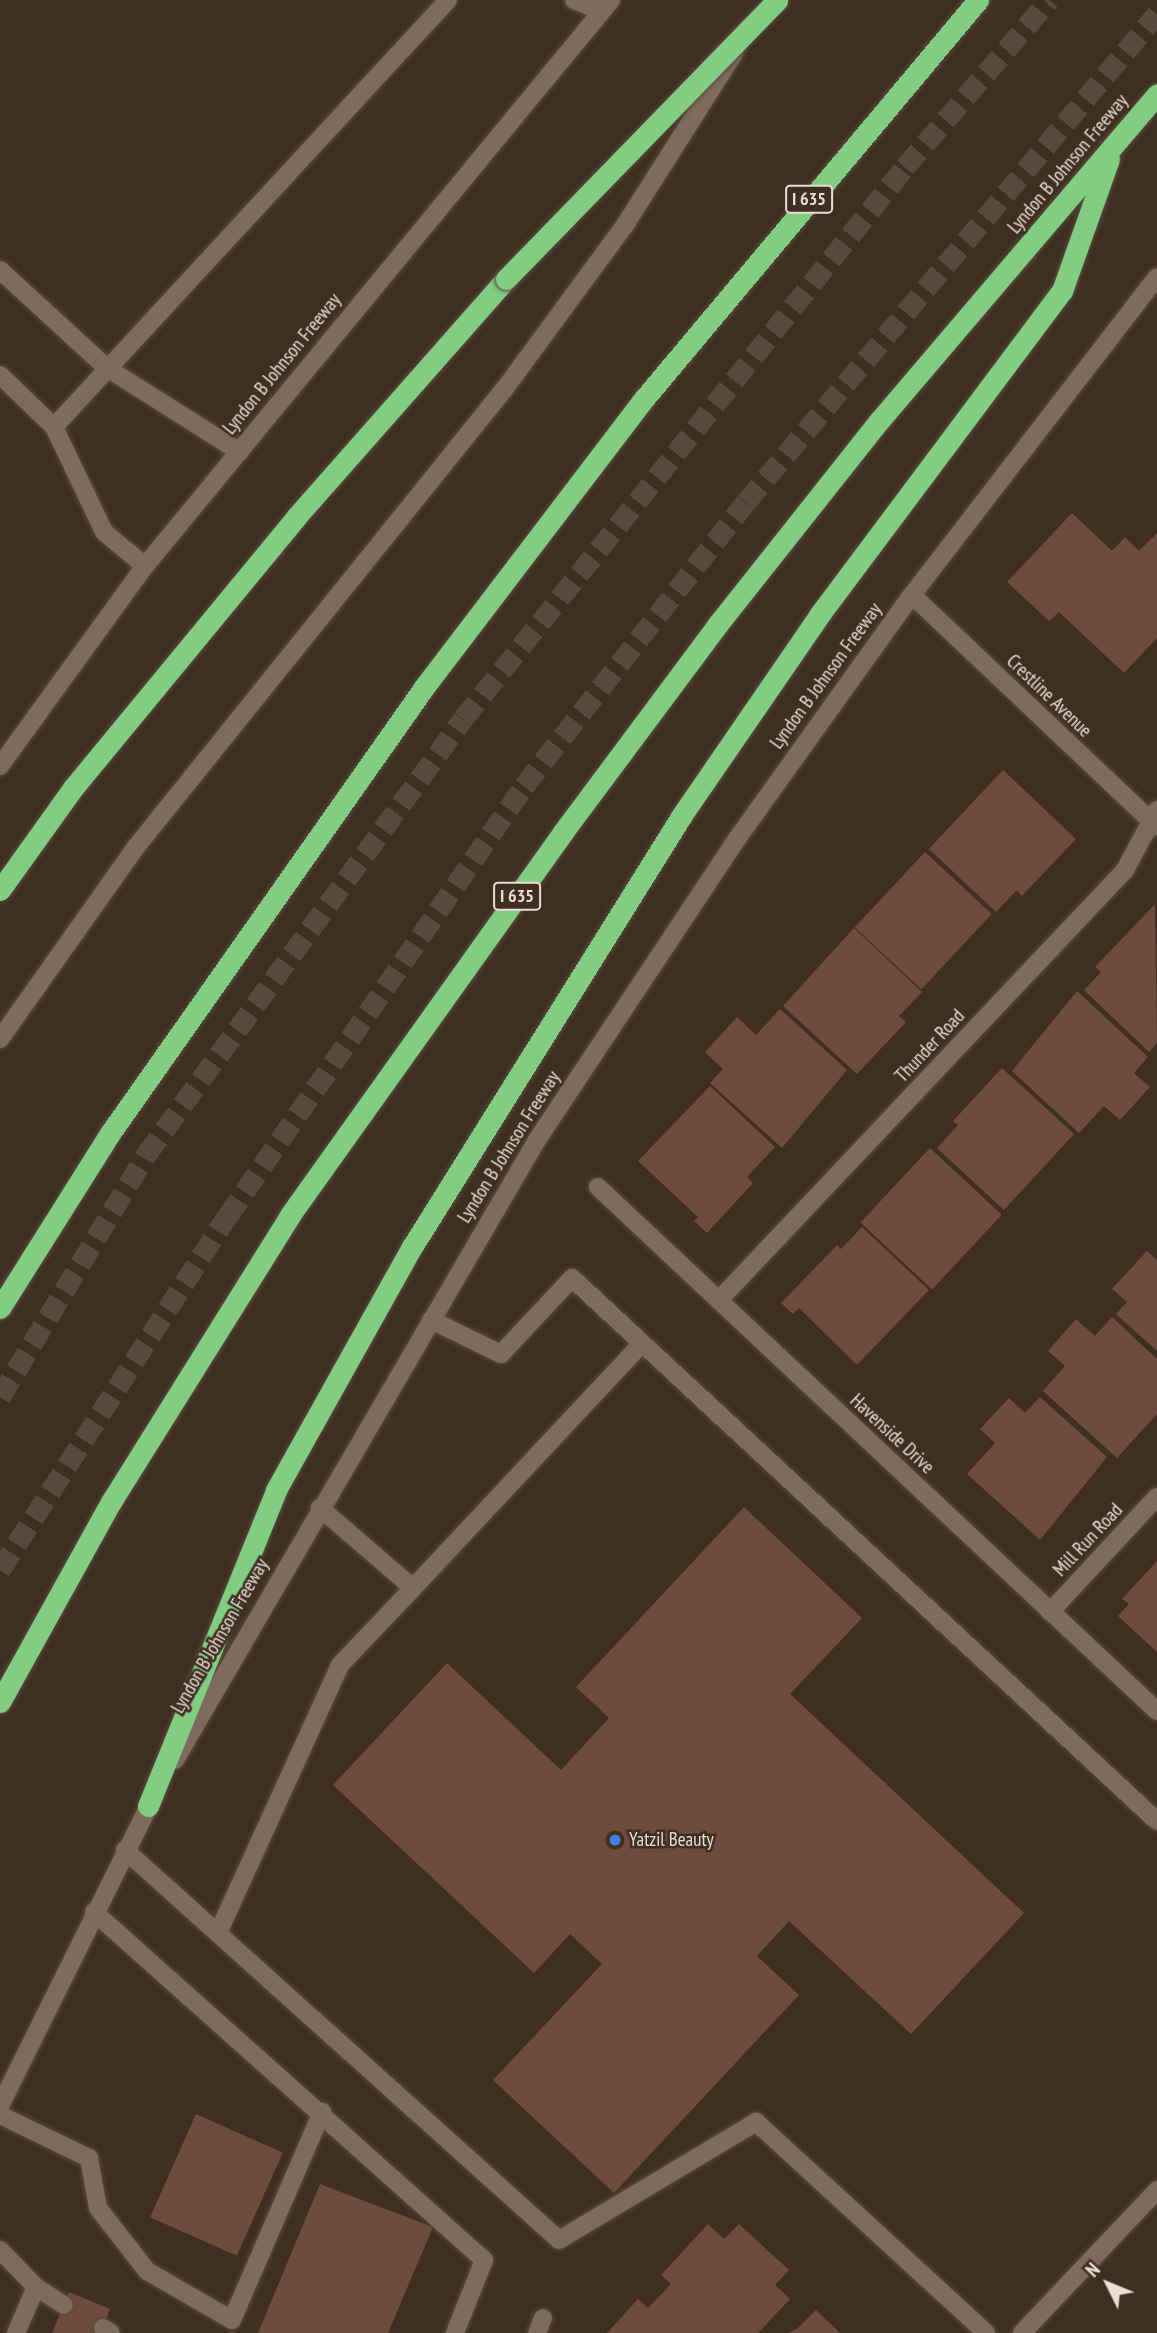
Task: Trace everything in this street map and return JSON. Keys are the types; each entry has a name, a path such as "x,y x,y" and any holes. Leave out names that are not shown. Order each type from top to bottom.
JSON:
{"highway":[{"path":"0,890 73,788 288,527 506,279 777,0"},
{"name":"I 635","path":"0,1308 111,1132 425,685 643,400 978,0"},
{"name":"Lyndon B Johnson Freeway","path":"0,1702 111,1502 290,1215 563,832 871,431 1157,94"},
{"path":"148,1805 276,1490 412,1247 682,815 820,614 1062,291 1113,146"}],"main road":[{"path":"54,427 448,0"},
{"path":"573,0 606,5"},
{"path":"0,1039 136,847 522,365 625,225 767,0"},
{"name":"Lyndon B Johnson Freeway","path":"0,766 145,566 606,5"},
{"path":"0,270 107,368 240,452"},
{"name":"Lyndon B Johnson Freeway","path":"0,2106 148,1805 537,1140 737,839 912,595 1157,277"},
{"path":"0,375 54,427 104,532 145,566"},
{"name":"Crestline Avenue","path":"912,595 1155,820"},
{"name":"Thunder Road","path":"719,1300 1125,870 1155,820"},
{"name":"Havenside Drive","path":"598,1187 1157,1711"},
{"path":"431,1320 501,1354 572,1278 1157,1821"},
{"path":"218,1933 340,1665 642,1343"},
{"name":"Mill Run Road","path":"1050,1612 1157,1497"},
{"path":"320,1508 412,1588"},
{"path":"125,1850 559,2240 756,2122 986,2333"},
{"path":"94,1912 322,2112 484,2260 455,2333"},
{"path":"0,2115 89,2158 98,2208 147,2271 232,2320 322,2112"},
{"path":"1021,2333 1157,2190"},
{"path":"0,2250 36,2287 64,2305"},
{"path":"16,2333 36,2287"}],"building":[{"path":"1072,513 1112,551 1125,537 1139,551 1157,533 1157,638 1124,673 1059,612 1049,621 1007,582"},
{"path":"1003,770 1076,839 1022,896 1017,890 996,912 929,849"},
{"path":"925,852 992,914 921,989 855,927"},
{"path":"1155,904 1157,1043 1149,1052 1084,990 1101,972 1095,967"},
{"path":"854,928 922,992 899,1016 906,1022 857,1074 783,1006"},
{"path":"1077,991 1148,1057 1134,1073 1150,1087 1120,1120 1104,1106 1079,1133 1012,1071"},
{"path":"780,1009 847,1070 782,1148 710,1083 723,1069 705,1052 737,1017 756,1035"},
{"path":"1002,1068 1074,1134 1004,1210 937,1148 958,1125 953,1121"},
{"path":"710,1086 775,1147 747,1177 753,1183 707,1233 694,1221 698,1217 638,1161"},
{"path":"930,1148 1002,1215 932,1289 860,1223"},
{"path":"862,1227 929,1290 857,1365 799,1308 793,1314 781,1303 837,1245 841,1249"},
{"path":"1147,1251 1157,1260 1157,1351 1116,1314 1127,1302 1112,1289"},
{"path":"1112,1317 1157,1359 1157,1414 1117,1458 1043,1391 1065,1366 1048,1351 1076,1319 1095,1336"},
{"path":"1040,1397 1107,1457 1040,1540 967,1474 995,1443 980,1429 1009,1398 1025,1413"},
{"path":"744,1507 862,1618 790,1694 1024,1913 911,2034 789,1921 757,1956 799,1995 614,2193 493,2080 602,1964 570,1934 534,1973 333,1785 447,1663 561,1770 609,1718 576,1687"},
{"path":"1157,1561 1157,1652 1118,1616 1129,1604 1122,1599"},
{"path":"196,2114 283,2153 237,2256 150,2217"},
{"path":"320,2184 433,2227 388,2333 258,2333"},
{"path":"708,2224 724,2239 739,2224 789,2270 775,2285 790,2299 758,2333 607,2333 638,2299 648,2308 671,2284 661,2275"},
{"path":"69,2292 110,2309 100,2333 52,2333"},
{"path":"816,2310 840,2333 788,2333 798,2328"}],"tunnel":[{"path":"0,1397 146,1155 463,719 905,167 1049,0"},
{"path":"0,1570 227,1217 524,786 746,502 1157,14"}],"place":[{"name":"Yatzil Beauty","path":"615,1840"}]}
